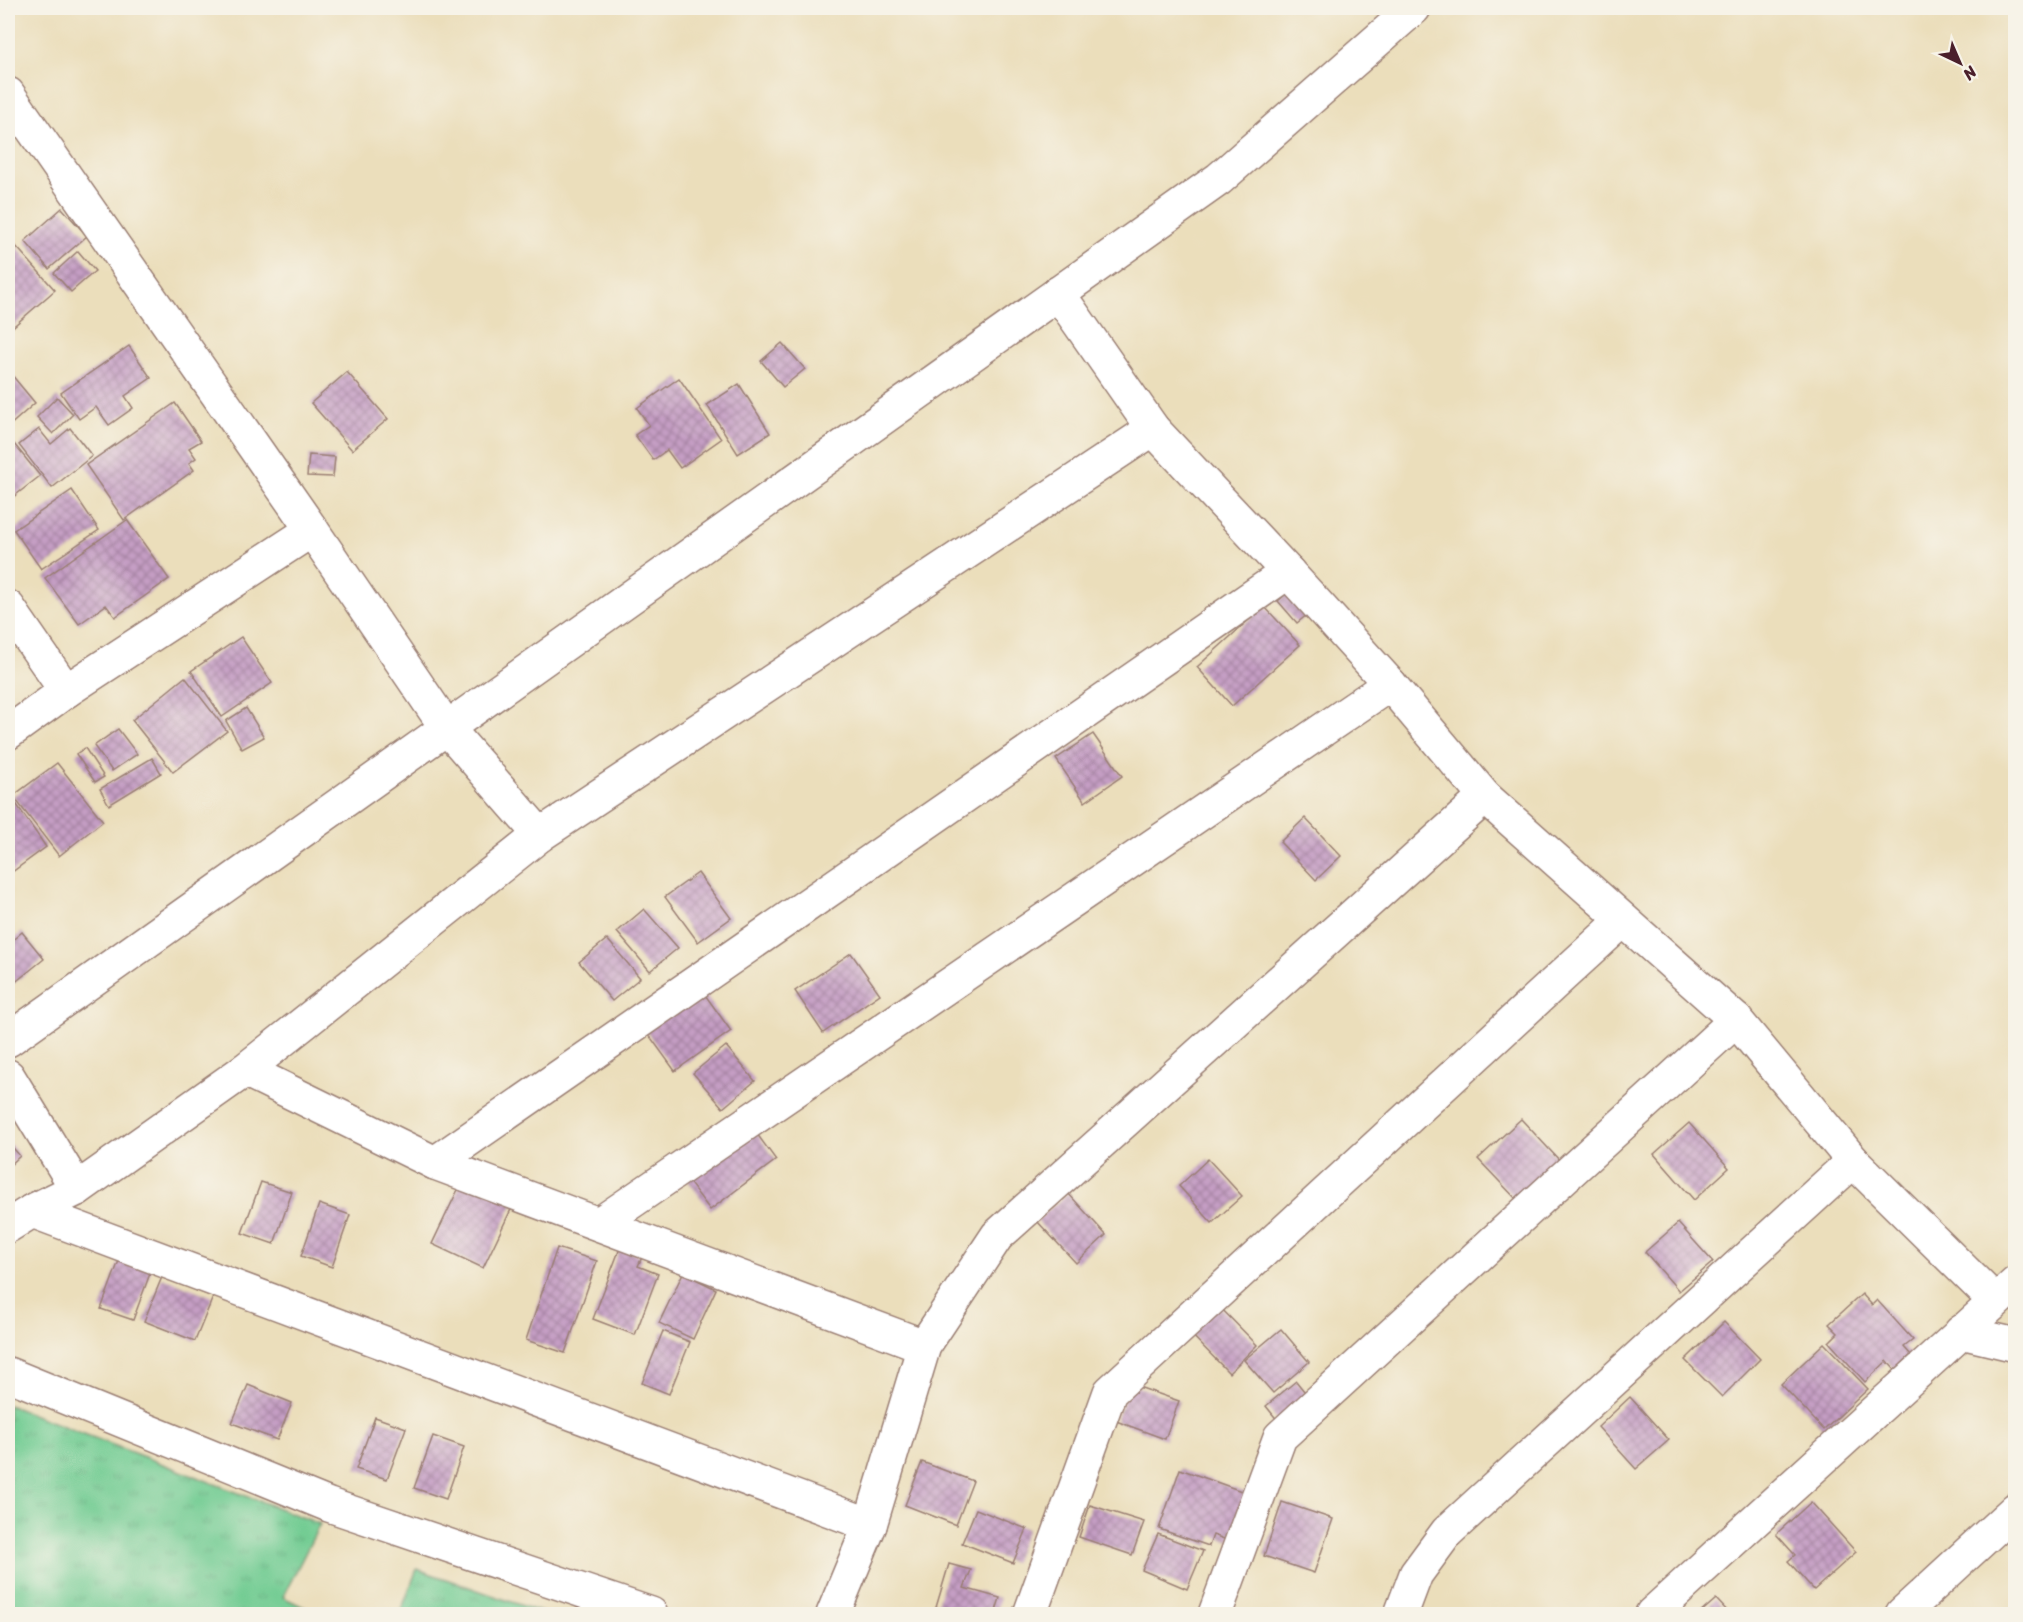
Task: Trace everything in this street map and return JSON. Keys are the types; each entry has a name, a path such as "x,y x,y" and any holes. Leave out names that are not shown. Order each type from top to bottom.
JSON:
{"street":[{"path":"8,1040 1219,179 1414,8"},
{"path":"8,94 312,530 446,727 540,835"},
{"path":"1058,293 1153,429 1390,684 1485,796 1736,1020 1853,1161 2005,1292 1652,1614"},
{"path":"20,1218 77,1189 245,1070 540,835 1153,429"},
{"path":"8,733 66,691 312,530"},
{"path":"435,1163 1288,572"},
{"path":"8,607 66,691"},
{"path":"599,1224 1390,684"},
{"path":"833,1614 870,1525 924,1346 997,1236 1485,796"},
{"path":"1030,1614 1110,1392 1623,920"},
{"path":"1215,1614 1280,1437 1736,1020"},
{"path":"245,1070 435,1163 924,1346"},
{"path":"8,1076 77,1189"},
{"path":"1401,1614 1416,1574 1447,1532 1853,1161"},
{"path":"20,1218 870,1525"},
{"path":"1961,1332 2016,1345"},
{"path":"8,1374 329,1505 651,1614"},
{"path":"1902,1614 2016,1509"}],"green space":[{"path":"8,1405 320,1524 283,1597 318,1614 8,1614"},
{"path":"417,1569 546,1614 400,1614"}],"building":[{"path":"62,208 87,236 49,269 25,241"},
{"path":"14,244 55,290 8,331 8,250"},
{"path":"78,251 95,271 71,292 54,273"},
{"path":"782,343 805,369 783,387 761,361"},
{"path":"129,346 151,378 125,396 133,408 109,425 96,407 79,419 61,393"},
{"path":"347,372 388,419 352,450 311,403"},
{"path":"11,374 35,403 8,427 8,377"},
{"path":"679,378 721,439 680,468 667,450 653,460 635,435 649,425 637,408"},
{"path":"739,384 770,433 738,454 707,405"},
{"path":"57,397 73,414 53,434 37,417"},
{"path":"175,403 201,441 189,448 196,458 189,463 194,470 124,520 86,465"},
{"path":"70,428 92,456 52,488 19,445 39,429 51,444"},
{"path":"14,444 40,476 8,501 8,449"},
{"path":"309,455 335,457 333,477 307,476"},
{"path":"72,490 99,530 41,569 14,530"},
{"path":"127,520 169,579 115,617 106,605 79,624 45,578"},
{"path":"1294,587 1313,610 1297,623 1278,601"},
{"path":"1264,606 1300,645 1232,706 1197,667"},
{"path":"241,637 272,683 222,717 191,671"},
{"path":"185,677 227,731 173,772 132,720"},
{"path":"246,708 264,737 242,749 226,721"},
{"path":"118,729 137,754 112,771 94,746"},
{"path":"1093,734 1122,776 1085,802 1056,759"},
{"path":"85,748 104,777 95,782 76,754"},
{"path":"152,758 161,773 109,805 100,789"},
{"path":"57,763 103,821 59,856 13,796"},
{"path":"8,792 46,847 8,875"},
{"path":"1305,818 1341,856 1316,880 1280,842"},
{"path":"698,873 731,918 698,942 665,897"},
{"path":"644,909 678,948 650,971 617,932"},
{"path":"22,932 44,959 8,988 8,944"},
{"path":"607,939 640,978 612,1001 579,962"},
{"path":"851,953 880,994 823,1033 795,991"},
{"path":"698,985 731,1031 675,1071 641,1024"},
{"path":"726,1046 755,1081 723,1108 693,1073"},
{"path":"1521,1119 1561,1162 1519,1202 1478,1159"},
{"path":"749,1123 776,1160 710,1210 682,1173"},
{"path":"1689,1123 1729,1168 1694,1200 1654,1154"},
{"path":"8,1142 20,1156 8,1167"},
{"path":"1208,1159 1242,1196 1212,1223 1179,1186"},
{"path":"463,1179 514,1203 483,1268 432,1244"},
{"path":"261,1182 292,1192 274,1244 242,1233"},
{"path":"1068,1193 1106,1235 1076,1263 1037,1221"},
{"path":"319,1204 350,1215 332,1267 301,1256"},
{"path":"1678,1223 1713,1262 1679,1291 1645,1252"},
{"path":"557,1248 597,1261 565,1353 526,1340"},
{"path":"620,1248 642,1257 638,1266 658,1274 635,1335 593,1319"},
{"path":"120,1258 152,1268 133,1320 101,1309"},
{"path":"683,1273 716,1289 693,1339 659,1323"},
{"path":"162,1277 213,1297 195,1341 144,1321"},
{"path":"1862,1294 1872,1305 1877,1300 1913,1340 1904,1347 1911,1355 1895,1370 1887,1361 1865,1382 1829,1342 1838,1333 1829,1324"},
{"path":"1214,1301 1257,1345 1229,1373 1186,1329"},
{"path":"1724,1322 1760,1359 1722,1397 1685,1360"},
{"path":"1281,1329 1309,1362 1273,1393 1244,1360"},
{"path":"663,1331 690,1342 669,1394 642,1383"},
{"path":"1824,1343 1868,1389 1824,1430 1781,1384"},
{"path":"1296,1381 1312,1401 1282,1426 1266,1406"},
{"path":"1130,1384 1179,1401 1165,1439 1116,1421"},
{"path":"248,1385 292,1403 277,1440 232,1423"},
{"path":"1630,1397 1669,1440 1636,1469 1598,1427"},
{"path":"375,1417 406,1428 387,1479 356,1469"},
{"path":"433,1436 464,1447 446,1499 414,1488"},
{"path":"922,1462 973,1481 956,1525 905,1505"},
{"path":"1180,1469 1247,1493 1230,1541 1213,1535 1209,1546 1159,1529"},
{"path":"1282,1502 1333,1519 1314,1573 1264,1556"},
{"path":"1811,1502 1856,1552 1814,1590 1788,1561 1795,1555 1776,1534"},
{"path":"1090,1505 1144,1522 1132,1555 1079,1537"},
{"path":"976,1509 1027,1529 1013,1563 962,1543"},
{"path":"1158,1534 1203,1551 1187,1589 1142,1570"},
{"path":"949,1564 971,1570 964,1588 1000,1598 995,1614 934,1614"},
{"path":"1716,1599 1730,1614 1699,1614"}]}
